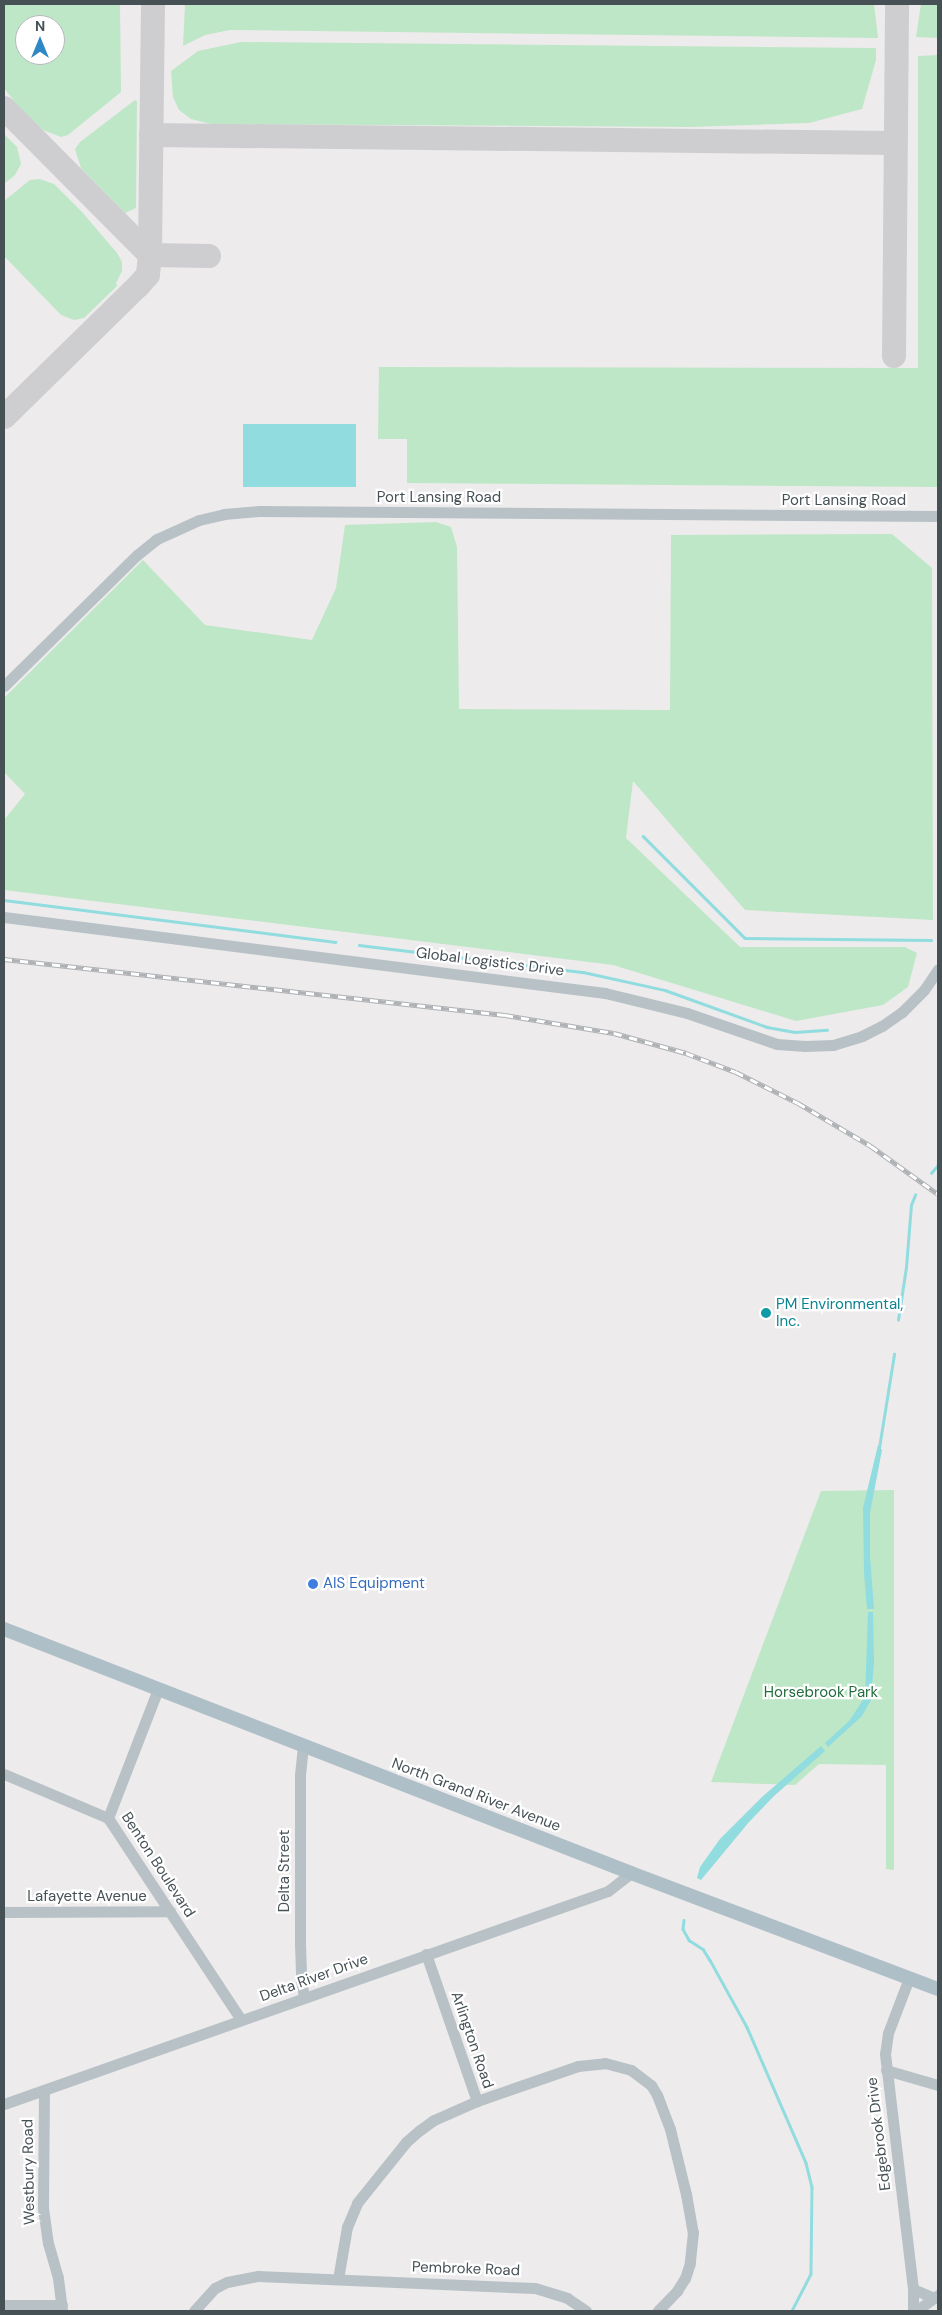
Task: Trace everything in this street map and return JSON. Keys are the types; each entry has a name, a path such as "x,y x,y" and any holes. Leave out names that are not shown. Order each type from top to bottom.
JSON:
{"main road":[{"name":"North Grand River Avenue","path":"4,1629 630,1873 938,1989"}],"street":[{"name":"Port Lansing Road","path":"4,686 137,555 157,538 198,520 224,514 268,511 938,516"},
{"name":"Global Logistics Drive","path":"4,917 588,990 642,1000 687,1013 777,1044 805,1046 833,1044 862,1036 882,1026 902,1012 924,990 938,969"},
{"name":"Benton Boulevard","path":"158,1689 108,1818 241,2020"},
{"name":"Delta Street","path":"303,1746 300,1775 300,1944 304,1997"},
{"path":"4,1774 108,1818"},
{"name":"Delta River Drive","path":"4,2104 608,1891 630,1873"},
{"name":"Lafayette Avenue","path":"4,1912 170,1911"},
{"name":"Arlington Road","path":"338,2279 347,2227 357,2203 369,2186 406,2142 420,2130 454,2110 477,2101 426,1954"},
{"name":"Edgebrook Drive","path":"910,1978 888,2033 886,2070 915,2311"},
{"path":"477,2101 592,2063 611,2064 631,2070 650,2085 660,2102 670,2129 693,2232 693,2248 685,2278 670,2301 658,2311"},
{"path":"886,2070 938,2084"},
{"name":"Westbury Road","path":"44,2090 44,2222 58,2278 62,2308"},
{"path":"194,2311 215,2288 236,2278 258,2276 338,2279"},
{"name":"Pembroke Road","path":"338,2279 535,2288 567,2298 586,2311"},
{"path":"913,2289 936,2297"},
{"path":"915,2311 936,2297"},
{"path":"4,2305 62,2308"}],"green space":[{"path":"4,4 120,4 121,92 68,135 61,137 43,130 17,105 4,88"},
{"path":"185,4 874,4 878,38 230,30 205,35 183,46"},
{"path":"921,4 938,4 938,38 916,37"},
{"path":"241,42 876,48 876,60 862,109 809,123 690,127 211,124 191,119 179,110 173,97 171,71 198,51"},
{"path":"938,55 938,487 407,483 407,439 378,439 379,367 918,368 918,56"},
{"path":"135,100 137,101 136,208 125,213 81,168 75,149 80,142"},
{"path":"4,134 17,147 21,164 15,175 4,184"},
{"path":"40,179 54,184 82,212 117,253 122,262 122,271 116,283 117,286 84,318 74,320 61,315 4,256 4,201 30,180"},
{"path":"436,522 451,527 457,547 459,709 670,710 671,535 892,534 932,568 933,920 745,910 633,781 626,838 740,947 905,947 917,953 908,987 883,1005 796,1021 613,965 4,890 4,820 25,794 4,772 4,698 143,560 205,625 312,640 336,588 345,525"},
{"name":"Horsebrook Park","path":"894,1490 894,1870 886,1869 886,1765 819,1764 795,1785 711,1782 821,1491"}],"water":[{"path":"243,424 356,424 356,487 243,487"},
{"path":"878,1445 882,1450 870,1513 870,1556 874,1609 867,1609 864,1573 863,1508"},
{"path":"868,1612 873,1612 874,1662 871,1700 862,1716 828,1747 825,1743 849,1721 865,1697"},
{"path":"821,1746 825,1751 774,1796 749,1822 701,1880 697,1878 700,1867 720,1839 762,1797"}],"waterway":[{"path":"806,4 811,4"},
{"path":"643,836 745,938 931,940"},
{"path":"4,900 335,942"},
{"path":"359,945 583,972 665,990 767,1027 795,1032 827,1030"},
{"path":"931,1173 938,1165"},
{"path":"898,1320 906,1267 911,1205 915,1195"},
{"path":"879,1448 894,1354"},
{"path":"684,1920 683,1929 689,1940 703,1949 747,2027 806,2163 812,2187 811,2274 792,2311"}],"taxiway":[{"path":"153,4 150,255 209,256"},
{"path":"894,356 897,4"},
{"path":"4,108 150,255 148,275 4,417"},
{"path":"151,135 895,143"}],"railway":[{"path":"4,959 505,1015 614,1033 686,1053 736,1072 798,1103 871,1146 938,1194"}],"place":[{"name":"PM Environmental, Inc.","path":"766,1313"},
{"name":"AIS Equipment","path":"313,1584"}]}
